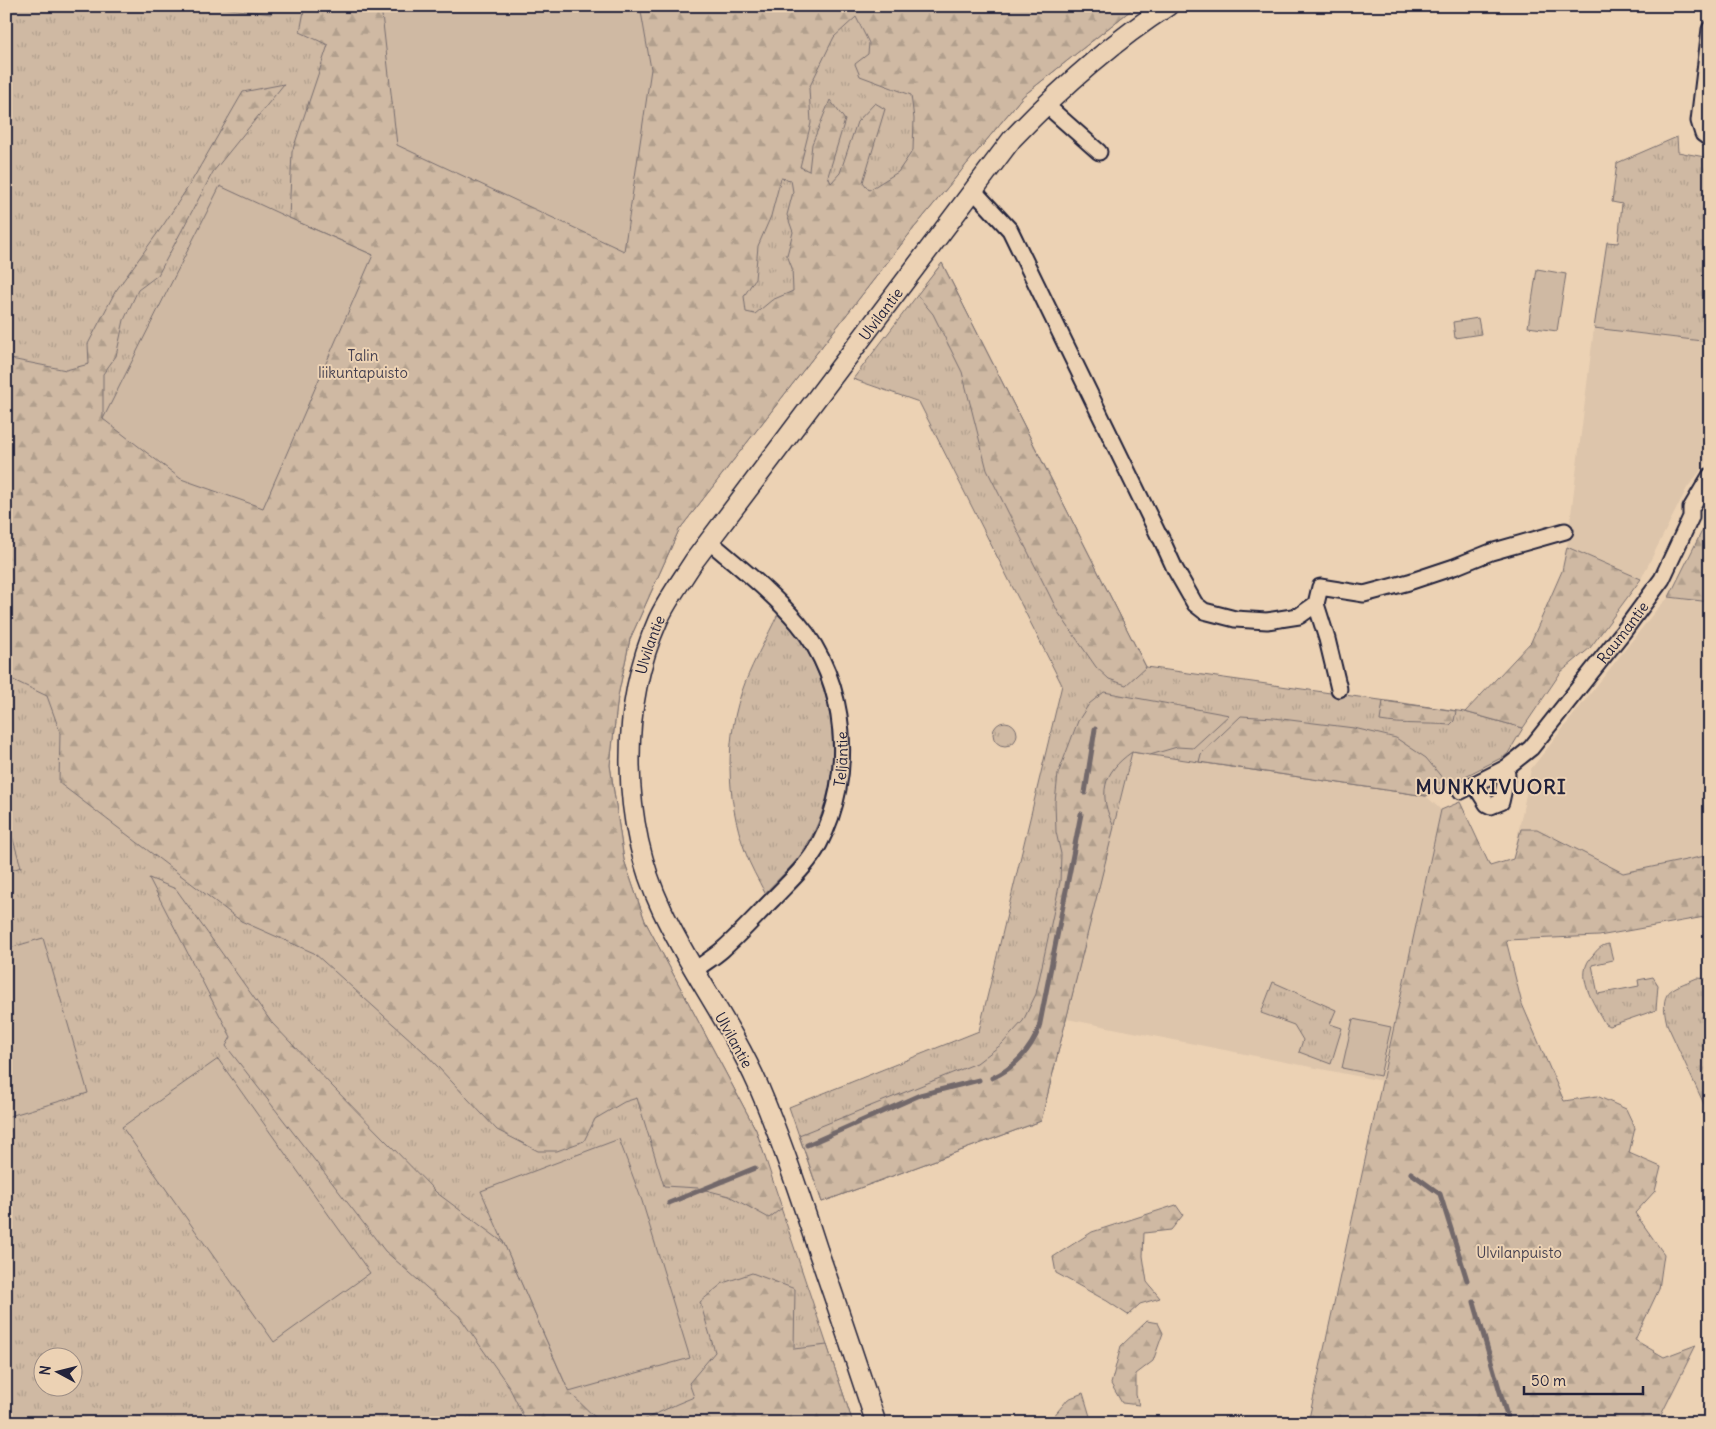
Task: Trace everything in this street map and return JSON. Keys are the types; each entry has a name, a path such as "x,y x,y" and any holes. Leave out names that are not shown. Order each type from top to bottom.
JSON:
{"street":[{"name":"Ulvilantie","path":"876,1423 779,1137 758,1086 743,1055 662,911 651,884 641,853 633,806 630,741 636,699 648,644 659,618 694,561 1012,139 1060,89 1140,25 1168,6"},
{"path":"1710,30 1699,121 1703,134 1710,139"},
{"path":"1045,104 1099,152"},
{"path":"973,190 1010,230 1175,569 1195,604 1204,611 1235,619 1267,621 1299,616 1316,604"},
{"name":"Raumantie","path":"1506,768 1507,775 1501,802 1491,806 1468,788 1506,768 1531,748 1617,639 1662,579 1691,517 1691,508 1710,476"},
{"path":"1339,689 1316,604 1320,587 1364,594 1454,568 1491,552 1565,531"},
{"name":"Teljäntie","path":"695,970 722,950 811,857 819,844 831,814 840,776 841,752 841,734 836,702 830,679 815,647 798,623 709,540"}],"shaded area":[{"path":"1594,328 1710,342 1710,458 1687,488 1641,579 1567,547"},
{"path":"1669,597 1710,602 1710,862 1534,897 1513,859 1531,769 1657,609"},
{"path":"1132,752 1426,796 1441,810 1382,1081 1067,1019"}],"green space":[{"name":"Talin liikuntapuisto","path":"6,6 1136,6 1023,96 914,228 679,530 630,639 618,696 610,765 624,860 645,921 756,1130 853,1423 6,1423"},
{"path":"206,6 272,6 271,14"},
{"path":"305,6 1136,6 1023,96 914,228 679,530 630,639 618,696 610,765 624,860 645,921 756,1130 782,1208 769,1218 729,1196 698,1188 664,1186 637,1098 624,1102 595,1119 584,1141 557,1151 538,1151 497,1130 423,1051 314,953 241,921 59,783 60,732 47,696 6,678 6,358 66,370 89,364 88,344 115,292 190,184 243,92 284,84 213,172 158,275 138,290 124,320 116,356 103,374 103,419 373,255 289,218 292,152 328,45 300,32","holes":["856,17 869,43 868,54 855,64 860,76 911,95 914,119 913,150 898,172 869,190 863,182 885,109 875,103 857,122 840,173 831,183 828,176 845,120 830,100 812,144 809,171 800,167 811,123 809,88 834,37","781,178 791,180 793,192 787,215 793,232 787,255 792,268 793,291 772,300 755,314 746,312 744,296 755,279 758,246 771,216"]},
{"path":"381,6 640,6 651,69 624,251 397,145"},
{"path":"1677,137 1678,152 1710,158 1710,342 1594,328 1607,242 1618,243 1622,204 1612,202 1617,163"},
{"path":"220,186 373,255 263,508 181,479 103,419"},
{"path":"942,263 1146,667 1465,712 1523,728 1507,755 1426,796 1132,752 1041,1121 822,1202 789,1107 979,1031 1062,685 919,402 853,379"},
{"path":"942,263 1146,667 1126,685 1109,679 1096,667 1058,612 987,470 962,372 933,314 917,295"},
{"path":"1537,269 1566,274 1557,331 1528,327"},
{"path":"1478,318 1481,334 1455,338 1453,322"},
{"path":"1710,515 1710,602 1669,597"},
{"path":"1567,547 1641,579 1590,648 1561,672 1523,728 1465,712 1531,642 1562,571"},
{"path":"778,614 805,647 817,671 826,697 833,751 825,805 815,830 801,854 765,893 749,862 739,831 731,789 730,767 733,725 738,704 756,657"},
{"path":"1104,692 1229,715 1193,748 1177,747 1150,755 1132,752 1114,768 1109,776 1105,794 1109,815 1114,827 1041,1121 822,1202 799,1135 977,1063 1002,1044 1023,1021 1036,994 1060,882 1061,854 1056,832 1055,802 1058,774 1078,721 1089,704"},
{"path":"1383,701 1456,711 1454,721 1450,725 1380,721"},
{"path":"1241,716 1354,728 1396,738 1426,758 1448,785 1426,796 1199,762 1201,754"},
{"path":"1005,722 1013,726 1017,734 1013,742 1005,746 997,742 993,734 997,726"},
{"name":"Ulvilanpuisto","path":"1460,802 1490,866 1513,859 1521,829 1537,829 1623,873 1710,855 1710,916 1599,936 1506,940 1522,1004 1564,1101 1597,1096 1626,1109 1635,1128 1629,1153 1661,1167 1655,1191 1635,1213 1664,1254 1659,1289 1635,1340 1664,1357 1696,1345 1657,1423 1500,1423 1499,1419 1469,1423 1308,1423 1441,810"},
{"path":"6,815 21,867 6,872"},
{"path":"149,878 176,889 272,1023 332,1086 437,1193 504,1243 569,1392 601,1423 527,1423 508,1385 459,1316 385,1251 226,1046 231,1037"},
{"path":"43,938 88,1093 6,1117 6,949"},
{"path":"1609,944 1613,960 1592,965 1598,994 1639,986 1638,980 1653,977 1658,985 1656,1010 1609,1026 1605,1024 1587,989 1585,971 1587,963 1596,951 1602,946"},
{"path":"1697,978 1710,979 1710,1117 1667,1024 1664,1004 1673,989"},
{"path":"1273,982 1336,1010 1330,1024 1342,1028 1331,1064 1299,1052 1303,1040 1294,1025 1261,1013"},
{"path":"1353,1019 1391,1027 1380,1076 1342,1068"},
{"path":"218,1059 370,1273 274,1342 122,1127"},
{"path":"619,1139 642,1201 690,1358 569,1392 481,1191"},
{"path":"1176,1205 1183,1215 1171,1230 1144,1233 1143,1256 1147,1282 1160,1298 1140,1304 1128,1315 1107,1301 1056,1273 1053,1257 1092,1232"},
{"path":"752,1273 795,1289 794,1349 827,1345 853,1423 637,1423 694,1397 689,1383 715,1352 700,1302 723,1283"},
{"path":"1147,1321 1158,1323 1163,1333 1153,1361 1136,1374 1136,1395 1139,1405 1122,1403 1111,1384 1121,1346"},
{"path":"1083,1393 1092,1423 1048,1423 1068,1399"}],"waterway":[{"path":"1085,793 1095,729"},
{"path":"992,1078 1020,1058 1031,1044 1039,1028 1081,814"},
{"path":"807,1145 920,1095 979,1080"},
{"path":"669,1203 755,1168"},
{"path":"1411,1173 1440,1194 1467,1280"},
{"path":"1474,1302 1509,1423"}],"district":[{"name":"MUNKKIVUORI","path":"1491,786"}]}
